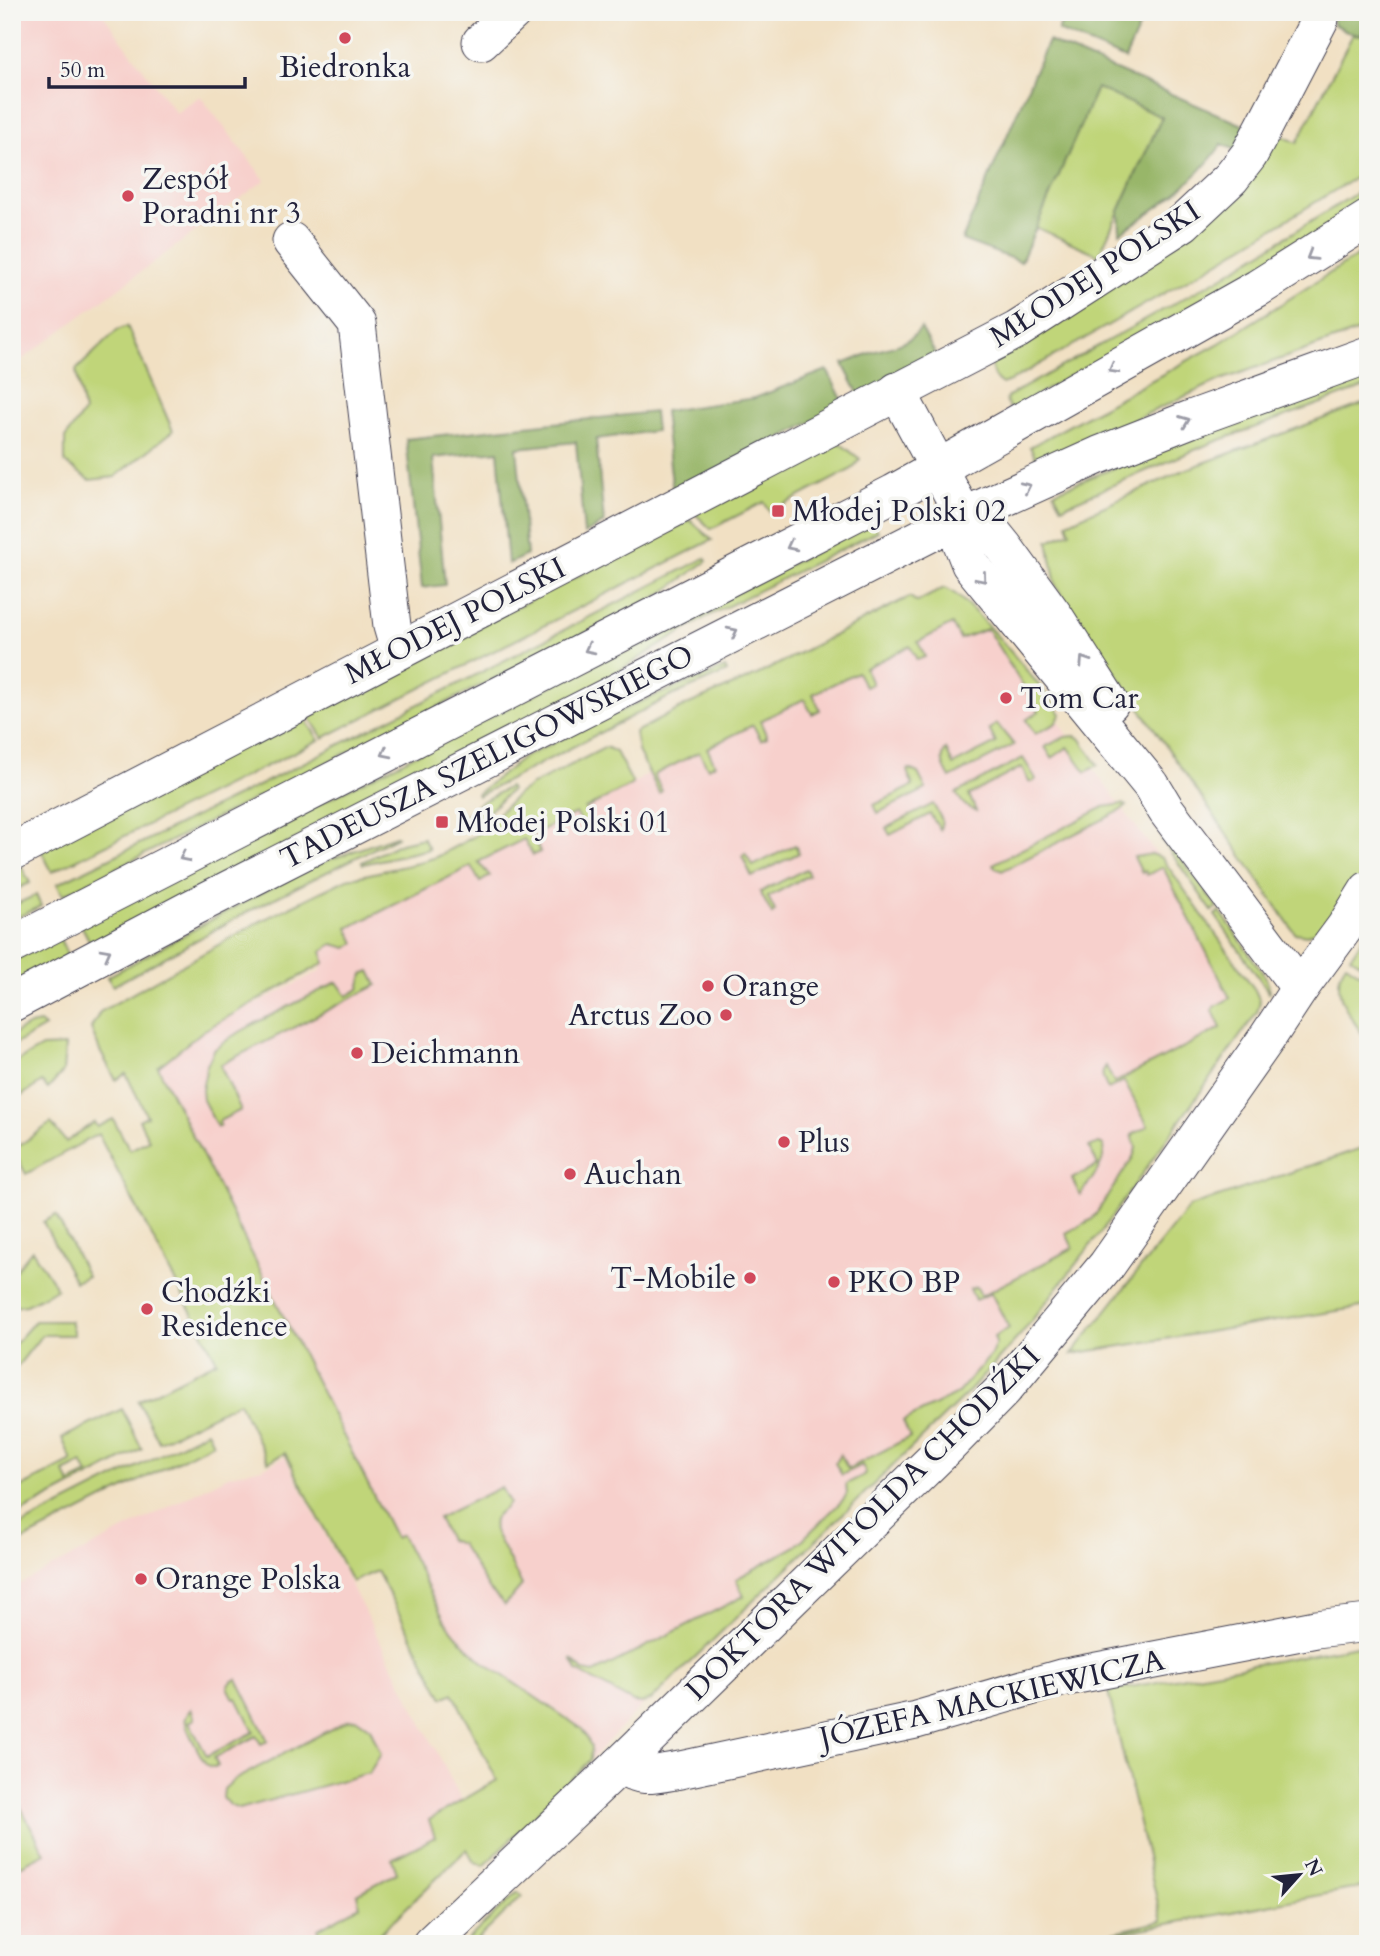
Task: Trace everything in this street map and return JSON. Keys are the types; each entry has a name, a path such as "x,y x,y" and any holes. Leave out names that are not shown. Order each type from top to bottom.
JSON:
{"street":[{"path":"481,42 513,12"},
{"name":"MŁODEJ POLSKI","path":"12,852 1034,319 1183,223 1231,178 1249,155 1320,19 1320,12"},
{"name":"TADEUSZA SZELIGOWSKIEGO","path":"12,945 939,468 1258,288 1368,219"},
{"path":"291,241 357,324 392,626 399,650"},
{"name":"TADEUSZA SZELIGOWSKIEGO","path":"12,1003 192,908 964,516 1099,455 1368,355"},
{"path":"897,391 964,516 987,526 1055,617 1119,716 1151,785 1166,810 1300,988"},
{"name":"DOKTORA WITOLDA CHODŹKI","path":"431,1944 620,1765 946,1448 1012,1379 1107,1265 1345,927 1368,890"},
{"name":"JÓZEFA MACKIEWICZA","path":"620,1765 633,1774 654,1775 916,1720 1061,1678 1316,1629 1368,1623"}],"shaded area":[{"name":"Zespół Poradni nr 3","path":"12,12 101,12 176,113 200,96 265,180 12,367"},
{"path":"954,621 989,629 1164,864 1257,1001 1077,1254 957,1394 903,1421 910,1436 847,1469 839,1454 836,1460 842,1475 862,1465 866,1474 848,1488 844,1499 804,1537 590,1760 591,1746 572,1720 483,1662 445,1621 402,1536 395,1539 158,1067 203,1031 320,971 324,963 321,951 333,944 347,948 355,943 348,928 633,784 650,772"},
{"path":"285,1457 474,1824 351,1944 12,1944 12,1588 230,1475 262,1468"}],"green space":[{"path":"1066,12 1146,12 1125,59 1058,31"},
{"path":"1332,12 1368,12 1362,35 1353,34 1333,24"},
{"path":"1368,12 1368,170 1198,274 1010,381 1002,384 997,380 992,372 991,362 1277,133 1297,143 1353,34 1362,35"},
{"path":"1048,41 1250,128 1236,150 1222,144 1188,182 1120,233 1119,211 1162,117 1097,88 1021,262 962,240"},
{"path":"1097,87 1162,117 1099,255 1035,227"},
{"path":"1368,186 1368,200 1321,231 1011,410 1006,402 1007,397 1220,278"},
{"path":"1368,249 1368,328 1218,381 1039,464 1030,447 1218,344"},
{"path":"127,326 173,431 115,477 90,480 65,463 65,438 84,412 76,370 117,330"},
{"path":"921,328 937,357 860,397 843,364 901,344"},
{"path":"827,370 845,405 673,493 664,411 755,398"},
{"path":"1368,374 1368,386 1204,446 1062,507 1054,492 1151,453"},
{"path":"1368,402 1368,867 1344,908 1330,916 1318,930 1307,935 1295,933 1056,586 1048,541 1070,532 1067,523 1182,471"},
{"path":"654,412 656,431 596,439 604,523 584,534 576,442 517,448 527,555 508,564 498,451 433,458 445,585 422,588 406,439"},
{"path":"838,442 860,459 852,469 770,512 764,502 711,529 692,511"},
{"path":"690,520 712,540 323,738 306,712"},
{"path":"873,522 878,531 708,616 583,693 91,944 81,925"},
{"path":"705,558 707,561 657,597 63,895 57,884 262,784"},
{"path":"944,588 954,593 986,623 1039,685 1061,714 1055,724 1035,734 1026,720 1039,711 987,629 960,639 952,624 918,642 925,657 917,660 910,646 865,668 872,684 865,687 857,672 813,694 820,710 812,714 804,699 760,721 767,737 761,740 753,725 707,748 715,764 708,768 699,752 654,775 662,791 659,793 638,751 635,732 689,704 757,675 901,601 910,597 917,602"},
{"path":"725,668 727,672 669,697 478,796 477,794 524,757 637,703"},
{"path":"301,713 319,740 52,872 40,848"},
{"path":"997,724 1014,745 950,778 943,760 946,749 953,765 996,743 989,729"},
{"path":"1065,737 1080,738 1098,765 1086,772 1068,747 1052,758 1045,747"},
{"path":"606,747 616,752 633,784 585,809 593,825 585,829 576,813 532,835 540,852 533,855 524,839 478,862 490,876 480,882 471,866 348,928 355,943 347,948 333,944 322,951 324,963 203,1031 158,1067 395,1538 401,1535 445,1621 483,1662 582,1729 591,1746 590,1760 484,1866 473,1861 467,1849 369,1944 321,1944 323,1942 318,1929 360,1906 357,1894 397,1873 392,1859 435,1837 429,1820 497,1780 453,1693 443,1698 377,1571 352,1582 285,1453 268,1462 239,1402 159,1442 138,1401 217,1361 98,1134 26,1174 13,1150 51,1123 66,1142 94,1122 97,1127 113,1119 130,1150 149,1140 139,1120 147,1116 126,1074 116,1080 91,1028 100,1012 259,922 347,879 436,857 475,836 518,794"},
{"path":"1023,758 1036,779 1033,782 1029,782 1022,767 969,795 976,811 966,806 956,793"},
{"path":"909,769 918,773 926,789 878,813 874,805 913,786 907,771"},
{"path":"509,787 511,790 469,828 464,817 479,803"},
{"path":"933,804 942,820 940,830 930,814 890,835 886,828"},
{"path":"1122,804 1126,806 1120,811 1002,871 993,864 1104,807"},
{"path":"396,836 249,911 113,986 107,977 320,863"},
{"path":"423,838 429,849 363,864 362,862 401,843"},
{"path":"1162,840 1169,842 1217,907 1212,911"},
{"path":"795,845 799,853 752,877 742,856 745,853 753,866"},
{"path":"1152,854 1162,858 1255,990 1260,1001 1257,1012 1101,1232 1021,1334 967,1394 651,1700 633,1702 577,1671 571,1659 583,1671 594,1673 744,1596 736,1579 796,1546 844,1499 847,1493 846,1484 866,1474 862,1465 842,1475 835,1463 840,1454 848,1469 910,1437 903,1421 957,1394 991,1355 996,1343 994,1337 1009,1328 991,1293 975,1300 970,1289 977,1287 981,1296 1073,1248 1066,1233 1091,1220 1096,1214 1133,1157 1136,1148 1132,1135 1148,1126 1124,1081 1108,1089 1103,1077 1104,1069 1106,1066 1114,1083 1221,1028 1213,1011 1214,1007 1230,998 1163,867 1147,875 1145,871 1142,873 1134,857"},
{"path":"18,860 30,883 12,891 12,863"},
{"path":"806,869 809,875 768,897 775,911 772,914 760,892"},
{"path":"36,895 41,906 12,920 12,906"},
{"path":"1220,911 1266,978 1270,994 1215,915"},
{"path":"1368,929 1368,958 1363,965 1351,957"},
{"path":"59,937 68,956 12,987 12,961"},
{"path":"1346,964 1363,975 1368,970 1368,1042 1349,1014 1340,994 1341,974"},
{"path":"370,971 377,985 220,1065 241,1110 219,1121 220,1125 217,1127 203,1100 202,1090 207,1065 214,1050 258,1022 337,982 347,996 359,989 363,974"},
{"path":"40,1023 45,1027 12,1046 12,1035 30,1025"},
{"path":"65,1046 63,1072 48,1089 42,1082 12,1102 12,1064 42,1047"},
{"path":"1099,1143 1104,1145 1103,1158 1097,1172 1080,1195 1072,1179 1098,1165 1089,1147"},
{"path":"1368,1146 1368,1306 1072,1354 1189,1207"},
{"path":"56,1215 87,1276 75,1282 43,1222"},
{"path":"32,1250 57,1289 27,1305 12,1307 12,1275"},
{"path":"35,1321 70,1321 74,1335 42,1335 12,1373 12,1347"},
{"path":"122,1409 142,1449 12,1517 12,1492 72,1461 62,1438","holes":["82,1463 88,1474 70,1483 64,1472"]},
{"path":"207,1431 213,1443 12,1546 12,1530"},
{"path":"501,1487 509,1503 494,1520 494,1531 522,1585 505,1605 490,1590 461,1544 449,1540 438,1518"},
{"path":"1368,1644 1368,1886 1063,1944 1162,1921 1108,1691"},
{"path":"237,1679 268,1741 261,1744 256,1736 214,1758 218,1766 210,1767 192,1739 186,1724 187,1714 191,1709 195,1719 189,1722 207,1756 254,1732 237,1698 234,1699 228,1687"},
{"path":"357,1719 370,1728 381,1754 369,1773 239,1809 229,1805 223,1798 224,1789 234,1780 348,1720"},
{"path":"12,1791 45,1853 12,1870"},
{"path":"518,1892 522,1896 473,1944 463,1944"}],"place":[{"name":"Biedronka","path":"345,38"},
{"name":"Zespół Poradni nr 3","path":"128,196"},
{"name":"Młodej Polski 02","path":"778,511"},
{"name":"Tom Car","path":"1006,698"},
{"name":"Młodej Polski 01","path":"442,822"},
{"name":"Orange","path":"708,986"},
{"name":"Arctus Zoo","path":"726,1015"},
{"name":"Deichmann","path":"357,1053"},
{"name":"Plus","path":"784,1142"},
{"name":"Auchan","path":"570,1174"},
{"name":"T-Mobile","path":"750,1278"},
{"name":"PKO BP","path":"834,1282"},
{"name":"Chodźki Residence","path":"147,1309"},
{"name":"Orange Polska","path":"141,1579"}]}
